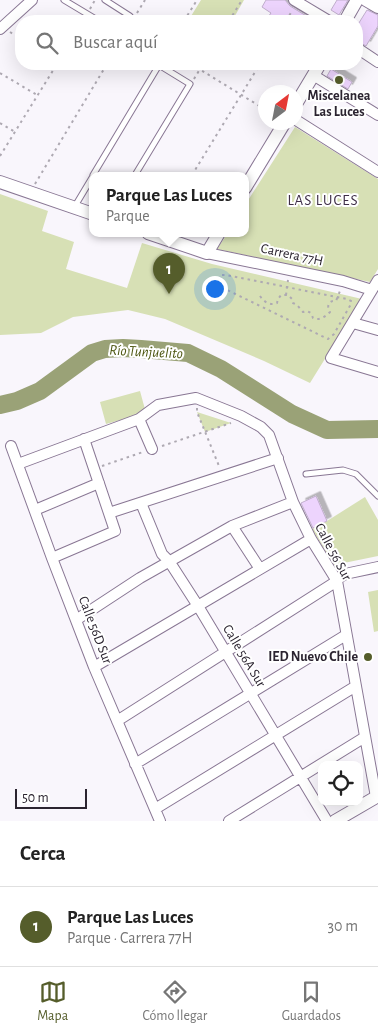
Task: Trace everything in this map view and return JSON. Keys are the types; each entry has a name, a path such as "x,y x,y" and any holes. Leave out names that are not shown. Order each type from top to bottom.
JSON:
{"street":[{"path":"15,15 32,0"},
{"path":"294,0 320,15"},
{"path":"348,15 357,0"},
{"path":"366,0 378,7"},
{"path":"1,28 15,15"},
{"path":"363,52 378,62"},
{"path":"303,92 316,70"},
{"path":"313,75 378,115"},
{"path":"303,124 378,172"},
{"path":"249,181 279,130"},
{"path":"0,182 89,213"},
{"name":"Carrera 77H","path":"160,237 207,253 343,281 372,290"},
{"path":"207,253 217,237"},
{"path":"378,280 331,358 378,372"},
{"path":"353,322 378,330"},
{"path":"18,464 139,419 158,405 196,398"},
{"name":"Calle 56 Sur","path":"196,398 241,416 261,427 269,435 293,502 311,539 337,581 377,796"},
{"path":"139,419 152,449"},
{"path":"52,558 115,531 84,439"},
{"name":"Calle 56D Sur","path":"11,446 94,667 160,821"},
{"path":"109,513 278,458"},
{"path":"35,510 99,483"},
{"path":"76,620 140,578 232,526 293,502"},
{"name":"Calle 56A Sur","path":"141,503 162,554 169,561 198,606 327,821"},
{"path":"232,526 260,569"},
{"path":"94,667 311,539"},
{"path":"117,721 337,581 345,574 378,567"},
{"path":"135,764 346,635"},
{"path":"155,809 356,686"},
{"path":"229,821 365,737"},
{"path":"335,821 377,796"}],"lane":[{"path":"64,0 89,15"},
{"path":"105,0 128,15"},
{"path":"95,172 156,70"},
{"path":"137,172 190,84 167,70"},
{"path":"74,208 89,183"},
{"path":"306,474 343,470 356,474 378,496"}],"path":[{"path":"137,14 145,0"},
{"path":"188,15 197,0"},
{"path":"233,15 242,0"},
{"path":"1,28 15,36"},
{"path":"0,156 53,70"},
{"path":"30,192 103,70"},
{"path":"190,84 199,70"},
{"path":"202,70 258,105"},
{"path":"194,172 257,70"},
{"path":"0,73 38,95"},
{"path":"0,123 15,132"},
{"path":"286,295 289,270"},
{"path":"222,275 226,275 288,287 351,301 350,306 331,337 328,339 324,338 225,289 218,284 218,281 222,275"},
{"path":"260,296 266,302 274,304 277,303 279,297 286,295 303,312 311,312 315,319 326,316 330,312 329,304 332,301 336,301"},
{"path":"196,398 197,412 224,476"},
{"path":"94,468 231,423 241,416"}],"green space":[{"path":"201,0 244,0 235,15 192,15"},
{"path":"293,130 300,130 378,179 378,269 370,282 217,249 225,237 249,237 249,199"},
{"path":"0,194 48,211 42,231 74,242 66,269 127,288 142,243 212,264 362,299 310,383 264,361 165,319 128,310 73,317 41,333 0,335"},
{"path":"140,391 146,413 106,424 100,402"},
{"path":"197,412 231,423 205,432"},
{"path":"365,497 378,520 378,556 334,565 312,529"},
{"path":"378,590 378,631 374,632 368,592"}],"building":[{"path":"266,0 285,0 290,6 305,15 270,15 271,13 262,7"},
{"path":"337,0 348,0 339,15 331,10"},
{"path":"367,10 378,15 378,26 366,46 363,44 363,16"},
{"name":"Miscelanea Las Luces","path":"330,70 333,70 352,82 348,89 327,76"},
{"path":"316,496 327,521 313,528 301,503"}],"waterway":[{"name":"Río Tunjuelito","path":"0,405 17,401 40,391 92,353 105,349 141,349 188,353 221,369 292,414 327,430 378,429"}],"place":[{"name":"Miscelanea Las Luces","path":"339,80"},
{"name":"Parque Las Luces","path":"169,294"},
{"name":"IED Nuevo Chile","path":"368,657"}],"district":[{"name":"LAS LUCES","path":"323,200"}]}
